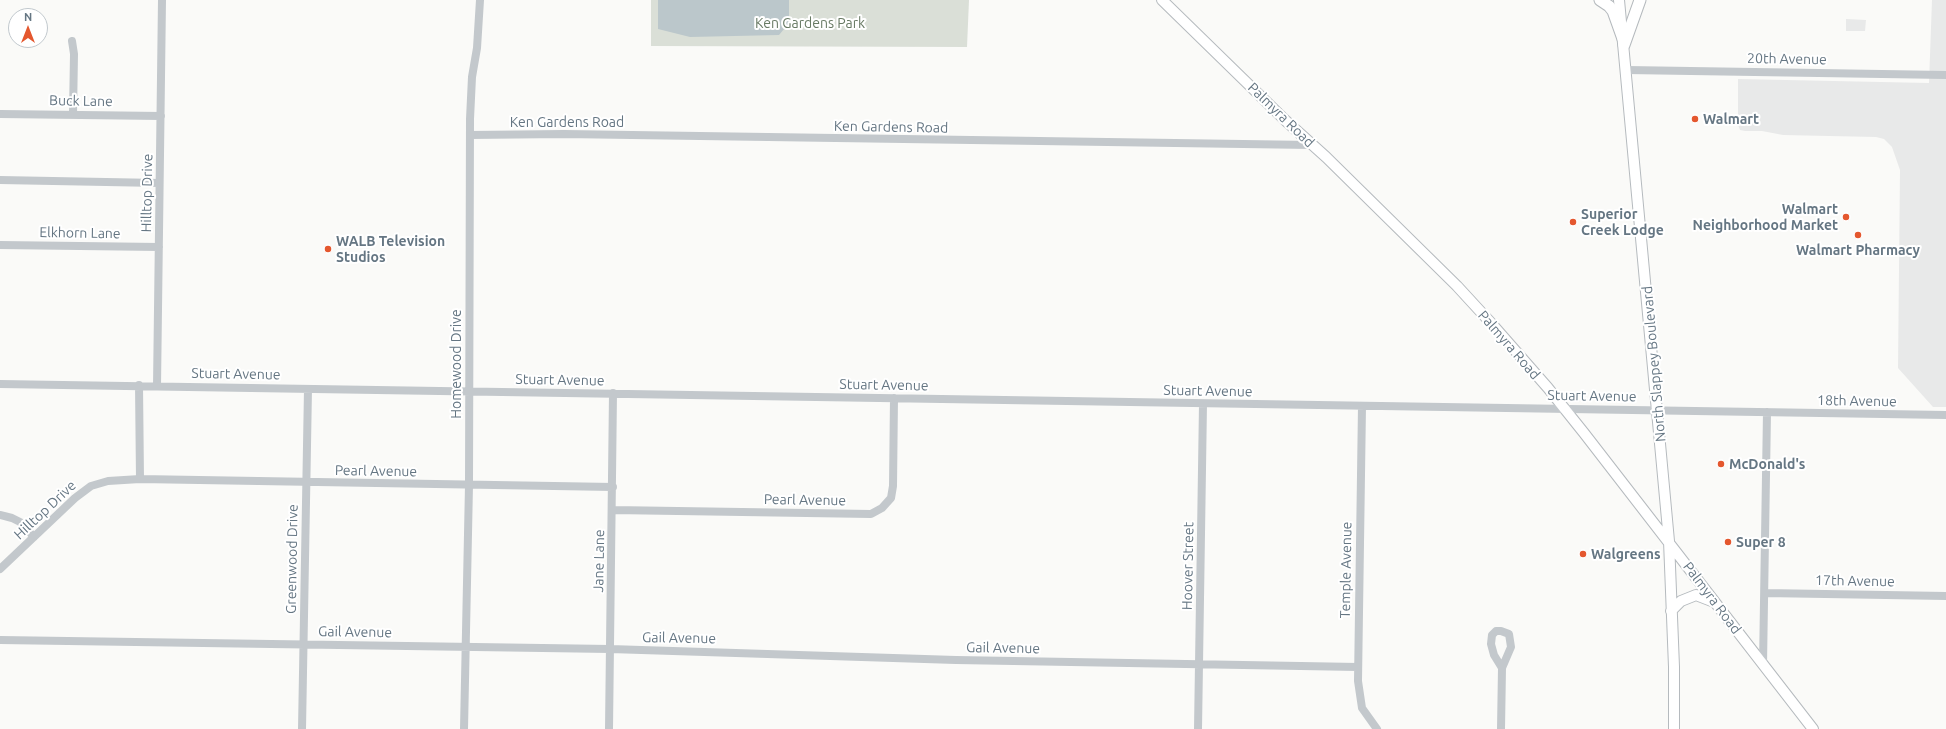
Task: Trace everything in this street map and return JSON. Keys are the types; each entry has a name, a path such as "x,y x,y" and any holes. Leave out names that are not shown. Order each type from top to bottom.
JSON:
{"highway":[{"path":"1600,0 1613,11 1624,42"},
{"path":"1624,42 1640,0"}],"main road":[{"name":"Palmyra Road","path":"1162,0 1458,286 1564,408 1813,729"},
{"name":"North Slappey Boulevard","path":"1619,0 1627,70 1669,542 1674,729"},
{"path":"1671,610 1681,601 1696,595 1707,598 1715,603"}],"street":[{"name":"Hilltop Drive","path":"157,386 162,0"},
{"name":"Homewood Drive","path":"464,729 469,391 470,135 472,77 477,48 480,0"},
{"path":"72,41 74,54 73,114"},
{"name":"20th Avenue","path":"1627,70 1946,75"},
{"name":"Buck Lane","path":"0,114 161,116"},
{"name":"Ken Gardens Road","path":"470,135 564,134 1311,145"},
{"path":"0,180 159,183"},
{"name":"Elkhorn Lane","path":"0,245 159,247"},
{"name":"Stuart Avenue","path":"0,384 1767,412"},
{"path":"140,386 140,479"},
{"name":"Greenwood Drive","path":"302,729 308,389"},
{"name":"Jane Lane","path":"609,729 613,510 613,394"},
{"name":"Pearl Avenue","path":"613,510 871,514 882,508 891,498 893,486 894,398"},
{"name":"Hoover Street","path":"1198,729 1203,404"},
{"name":"Temple Avenue","path":"1362,406 1358,667 1360,700 1366,716 1377,729"},
{"path":"1763,665 1767,412"},
{"name":"18th Avenue","path":"1767,412 1946,415"},
{"name":"Hilltop Drive","path":"0,570 75,498 91,486 108,481 140,479"},
{"name":"Pearl Avenue","path":"140,479 613,487"},
{"path":"0,516 12,518 20,522 34,537"},
{"name":"17th Avenue","path":"1765,593 1946,596"},
{"name":"Gail Avenue","path":"0,640 610,649 964,660 1358,667"},
{"path":"1501,729 1502,668"}],"shaded area":[{"path":"658,0 789,0 789,23 779,35 690,37 658,29"},
{"path":"1932,0 1946,0 1946,407 1933,407 1898,368 1900,170 1892,147 1884,139 1876,137 1783,135 1762,131 1740,130 1738,125 1738,79 1929,83"},
{"path":"1846,19 1866,20 1865,31 1846,31"}],"green space":[{"name":"Ken Gardens Park","path":"651,0 969,0 967,47 651,46"}],"place":[{"name":"Walmart","path":"1695,119"},
{"name":"Walmart Neighborhood Market","path":"1846,217"},
{"name":"Superior Creek Lodge","path":"1573,222"},
{"name":"Walmart Pharmacy","path":"1858,235"},
{"name":"WALB Television Studios","path":"328,249"},
{"name":"McDonald's","path":"1721,464"},
{"name":"Super 8","path":"1728,542"},
{"name":"Walgreens","path":"1583,554"}]}
